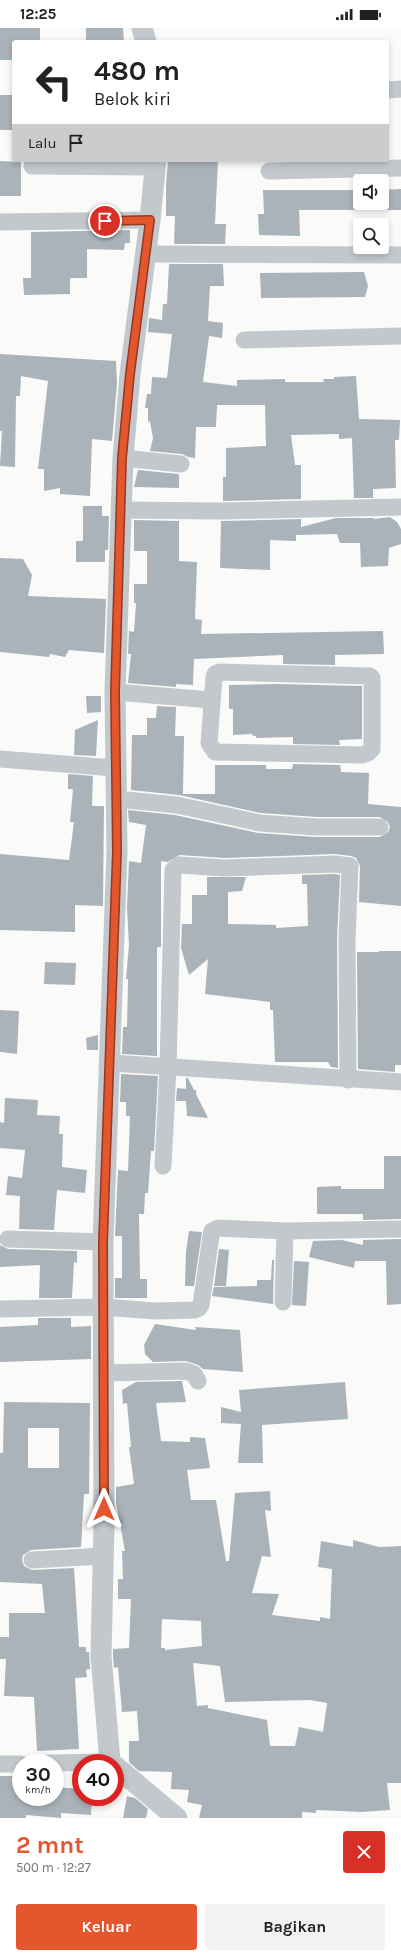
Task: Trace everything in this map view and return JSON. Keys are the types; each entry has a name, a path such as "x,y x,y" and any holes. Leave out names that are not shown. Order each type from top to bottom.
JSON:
{"street":[{"path":"142,28 145,40"},
{"path":"389,90 401,90"},
{"path":"32,166 155,164 150,220 130,374 122,458 115,692 117,851 111,1063 103,1242 103,1556 101,1656 111,1754"},
{"path":"269,171 401,168"},
{"path":"0,222 150,220"},
{"path":"145,254 401,255"},
{"path":"244,340 401,336"},
{"path":"122,458 181,464"},
{"path":"121,510 220,511 401,508"},
{"path":"219,672 370,676 372,678 372,749 368,753 362,755 219,753 212,750 209,743 202,700 215,674 219,672"},
{"path":"115,692 202,700"},
{"path":"0,759 115,768"},
{"path":"116,799 177,805 260,823 316,827 380,827"},
{"path":"163,1166 163,1066 174,868 179,865 225,868 350,866 351,872 347,940 348,1080"},
{"path":"111,1063 348,1080 401,1082"},
{"path":"0,1309 104,1307 155,1311 199,1308 201,1305 212,1231 218,1228 285,1231 401,1229"},
{"path":"282,1302 285,1231"},
{"path":"8,1239 103,1242"},
{"path":"103,1373 186,1370 194,1374 198,1381"},
{"path":"32,1560 103,1556"},
{"path":"0,1764 12,1764"},
{"path":"124,1774 177,1818"}],"building":[{"path":"0,28 40,28 40,40 12,40 12,60 0,60"},
{"path":"86,28 123,28 124,40 86,40"},
{"path":"0,95 12,95 12,130 0,130"},
{"path":"0,161 21,162 21,196 0,196"},
{"path":"168,162 218,162 215,224 226,224 225,244 174,244 175,216 166,216"},
{"path":"401,189 401,210 389,210 389,190"},
{"path":"263,190 353,190 353,210 299,210 300,236 259,235 258,214 264,214"},
{"path":"130,230 130,243 125,243 124,250 87,249 87,278 70,278 70,294 24,295 23,278 31,278 31,232"},
{"path":"169,264 223,264 224,286 210,286 208,321 223,323 222,338 209,336 203,382 237,386 237,380 285,379 285,382 324,382 323,379 356,376 359,419 400,420 399,440 395,440 396,488 373,489 373,498 354,498 352,438 339,439 339,434 291,435 295,465 301,465 301,499 223,501 223,477 226,477 226,448 266,446 265,405 217,405 216,427 196,427 195,458 182,454 150,451 153,438 150,422 148,421 148,408 145,408 147,394 151,394 152,377 167,378 172,334 148,332 149,318 162,320 163,304 167,304"},
{"path":"364,272 368,286 365,297 261,298 260,273"},
{"path":"0,354 116,361 117,383 112,441 92,439 90,496 60,494 60,488 44,491 44,469 38,469 48,381 21,376 20,396 16,396 15,467 0,466 2,431 0,431"},
{"path":"138,470 179,474 179,488 134,487"},
{"path":"83,506 102,506 102,516 109,516 108,550 105,550 105,562 76,562 76,541 83,541"},
{"path":"390,517 397,522 401,529 401,544 389,548 388,566 361,567 360,543 340,543 337,534 296,535 296,541 270,540 270,570 220,568 221,521 301,519 301,527 336,518 374,519"},
{"path":"134,520 179,521 179,561 197,562 195,619 202,620 201,634 383,631 384,654 335,655 335,665 283,664 283,655 194,659 193,685 176,684 176,687 128,683 131,654 128,654 129,631 134,632 136,603 134,603 134,584 147,584 147,551 134,551"},
{"path":"0,558 23,559 32,575 28,596 106,599 104,653 69,650 65,657 50,654 49,657 0,652"},
{"path":"278,684 362,686 362,739 339,740 340,745 293,744 293,737 256,738 256,736 253,736 252,734 233,735 233,709 229,709 229,685"},
{"path":"86,696 101,696 101,712 87,713"},
{"path":"157,706 176,707 175,736 184,736 183,794 215,794 215,765 266,765 266,769 292,769 293,764 340,765 341,772 369,773 368,804 401,807 401,906 359,902 360,866 356,858 351,856 335,854 225,858 180,855 168,862 161,861 161,947 157,947 157,1056 122,1054 123,1027 127,1027 128,979 126,979 129,945 127,908 129,861 141,863 146,825 129,822 128,810 175,815 258,833 315,837 380,837 388,832 390,827 388,822 380,817 316,817 261,813 179,795 131,790 132,735 147,735 147,718 156,718"},
{"path":"98,720 96,756 74,755 75,730"},
{"path":"68,774 93,776 92,806 104,806 103,906 75,905 75,932 0,930 0,854 69,860 74,822 70,822 73,789 68,789"},
{"path":"302,875 340,875 337,940 338,1068 331,1067 328,1062 275,1062 273,1010 270,1010 270,1002 205,994 208,959 189,975 181,948 182,924 192,924 192,895 207,895 207,877 246,877 242,891 228,892 228,924 276,925 276,928 308,926 307,884 302,884"},
{"path":"401,951 401,1065 395,1065 395,1072 358,1069 357,952"},
{"path":"45,962 76,963 75,985 44,984"},
{"path":"0,1010 19,1011 17,1054 0,1052"},
{"path":"98,1035 98,1050 87,1050 86,1038"},
{"path":"121,1074 158,1076 154,1151 151,1151 148,1193 145,1193 144,1214 139,1214 140,1279 147,1279 147,1298 115,1298 115,1278 122,1278 122,1236 115,1236 118,1170 128,1171 130,1116 126,1116 126,1102 120,1102"},
{"path":"186,1078 188,1078 194,1090 196,1090 196,1094 208,1118 187,1116 186,1101 176,1101 177,1088 186,1089"},
{"path":"5,1098 38,1100 37,1115 60,1116 59,1134 63,1134 62,1167 87,1170 85,1193 57,1190 54,1230 19,1229 20,1196 6,1195 8,1176 22,1178 25,1150 0,1148 0,1122 4,1123"},
{"path":"384,1156 401,1156 401,1219 363,1220 363,1214 317,1214 317,1187 341,1186 341,1189 384,1189"},
{"path":"189,1231 202,1232 194,1286 185,1286 186,1252"},
{"path":"401,1239 401,1304 387,1305 386,1261 355,1261 354,1268 309,1257 313,1241 342,1240 363,1245 363,1240"},
{"path":"0,1245 8,1249 77,1251 77,1263 74,1262 72,1298 39,1298 40,1265 0,1267"},
{"path":"219,1249 229,1250 226,1286 214,1286"},
{"path":"272,1260 274,1260 273,1304 212,1296 214,1287 257,1286 257,1280 271,1280"},
{"path":"294,1261 309,1262 306,1306 292,1305"},
{"path":"38,1318 71,1318 71,1327 91,1326 91,1359 0,1362 0,1327 38,1325"},
{"path":"155,1324 196,1330 195,1327 240,1330 243,1372 203,1369 198,1365 186,1361 153,1362 145,1354 144,1345"},
{"path":"182,1381 186,1402 156,1403 161,1441 190,1442 190,1437 205,1438 210,1468 187,1470 191,1500 216,1500 226,1561 229,1561 235,1493 270,1491 271,1511 265,1510 271,1557 262,1556 252,1593 279,1594 272,1615 320,1621 320,1617 330,1619 332,1569 318,1567 321,1541 353,1547 353,1540 379,1547 401,1546 401,1783 387,1783 390,1810 362,1812 316,1810 316,1813 302,1812 302,1818 199,1818 202,1805 187,1802 189,1790 171,1789 172,1772 139,1771 129,1762 129,1741 139,1741 137,1711 122,1712 118,1667 114,1668 113,1649 129,1648 131,1599 118,1599 118,1579 123,1579 122,1551 125,1551 116,1502 116,1487 134,1484 129,1447 131,1447 127,1403 123,1404 122,1390 136,1382","holes":["162,1619 201,1621 202,1646 165,1650 165,1648 161,1648","193,1663 220,1666 225,1702 310,1700 327,1703 323,1732 299,1727 295,1746 270,1746 267,1720 208,1708 208,1705 197,1706"]},
{"path":"345,1382 348,1419 262,1425 263,1463 238,1463 241,1424 221,1423 221,1407 241,1412 239,1390"},
{"path":"4,1402 90,1403 89,1494 84,1494 81,1547 31,1550 23,1555 22,1560 24,1566 32,1570 74,1568 79,1647 86,1647 86,1652 89,1652 90,1669 86,1670 87,1677 75,1678 79,1749 37,1751 34,1697 4,1696 6,1659 0,1659 0,1637 9,1637 9,1613 45,1613 42,1584 0,1582 0,1453 3,1453","holes":["28,1428 59,1428 59,1468 28,1468"]},
{"path":"0,1776 12,1776 12,1806 64,1806 64,1788 72,1788 72,1806 92,1806 91,1815 61,1813 61,1818 26,1815 26,1818 0,1818"},
{"path":"127,1796 135,1798 148,1809 146,1818 123,1818"}],"route":[{"path":"104,1509 103,1242 111,1063 117,851 115,692 122,458 130,374 150,220 105,221"}]}
